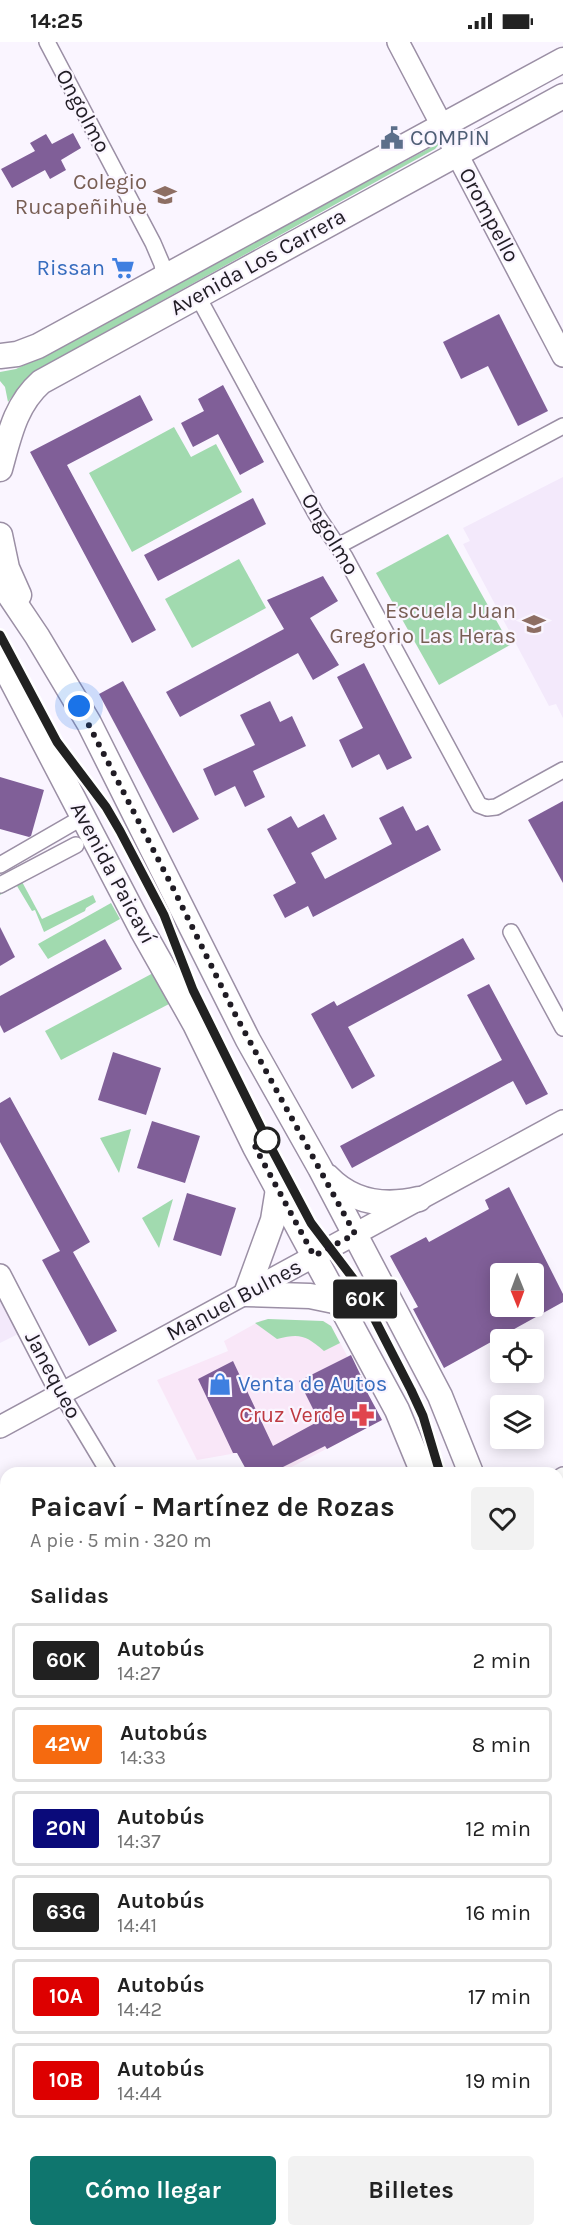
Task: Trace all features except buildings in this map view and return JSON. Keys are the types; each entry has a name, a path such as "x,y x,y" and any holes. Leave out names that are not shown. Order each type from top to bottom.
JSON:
{"main road":[{"name":"Orompello","path":"398,42 563,356"},
{"name":"Avenida Los Carrera","path":"0,356 17,354 39,346 563,60"},
{"name":"Avenida Los Carrera","path":"3,459 20,406 41,382 563,96"},
{"path":"0,412 4,429 3,459"},
{"path":"0,535 7,568 37,636"},
{"name":"Avenida Paicaví","path":"0,581 37,636 89,723 237,1018 320,1168 440,1396 469,1467"},
{"name":"Avenida Paicaví","path":"0,658 142,930 195,1024 278,1189 397,1410 421,1467"},
{"name":"Manuel Bulnes","path":"0,1427 563,1121"},
{"path":"320,1168 344,1190 361,1199 393,1204 419,1199"},
{"path":"278,1189 273,1220 246,1294 310,1296 339,1302"},
{"name":"Janequeo","path":"0,1275 61,1393"}],"street":[{"name":"Ongolmo","path":"47,42 153,243 162,264 164,277"},
{"name":"Ongolmo","path":"197,295 319,519 338,546 479,805 487,808 496,807 563,770"},
{"path":"338,546 563,426"},
{"path":"0,865 83,817"},
{"path":"0,885 76,844"},
{"path":"511,932 563,1028"},
{"name":"Janequeo","path":"61,1393 105,1467"}],"shaded area":[{"name":"Escuela Juan Gregorio Las Heras","path":"563,477 563,718 556,704 549,706 463,544 470,541 463,528"},
{"path":"0,1291 22,1332 0,1343"},
{"path":"262,1320 323,1321 331,1326 382,1420 292,1467 267,1467 237,1453 197,1460 157,1380 228,1351 224,1341"}],"green space":[{"path":"441,142 435,149 46,365 24,381 8,402 5,387 0,381 0,372 16,369 40,357"},
{"path":"174,427 191,457 216,444 242,492 132,552 89,473"},
{"path":"448,534 510,645 439,685 376,573"},
{"path":"239,559 266,608 192,648 165,599"},
{"path":"20,878 42,919 93,895 96,902 85,911 44,932 35,910 32,911 17,886 0,895 0,890"},
{"path":"111,903 120,919 48,959 38,944"},
{"path":"155,972 171,1003 61,1060 45,1031"},
{"path":"131,1129 119,1173 100,1138"},
{"path":"173,1199 159,1248 142,1218"},
{"path":"268,1319 323,1321 331,1326 340,1343 324,1351 303,1337 292,1336 277,1339 255,1323"}],"bus line":[{"name":"60K","path":"0,635 57,742 106,807 120,831 164,915 187,977 268,1142 311,1223 355,1281 388,1344 423,1416 438,1467"}],"place":[{"name":"COMPIN","path":"392,138"},
{"name":"Colegio Rucapeñihue","path":"165,195"},
{"name":"Rissan","path":"123,268"},
{"name":"Escuela Juan Gregorio Las Heras","path":"534,624"},
{"name":"Venta de Autos","path":"220,1384"},
{"name":"Cruz Verde","path":"363,1415"}],"route":[{"path":"79,706 237,1018 355,1234 314,1256 255,1147 267,1140"}]}
